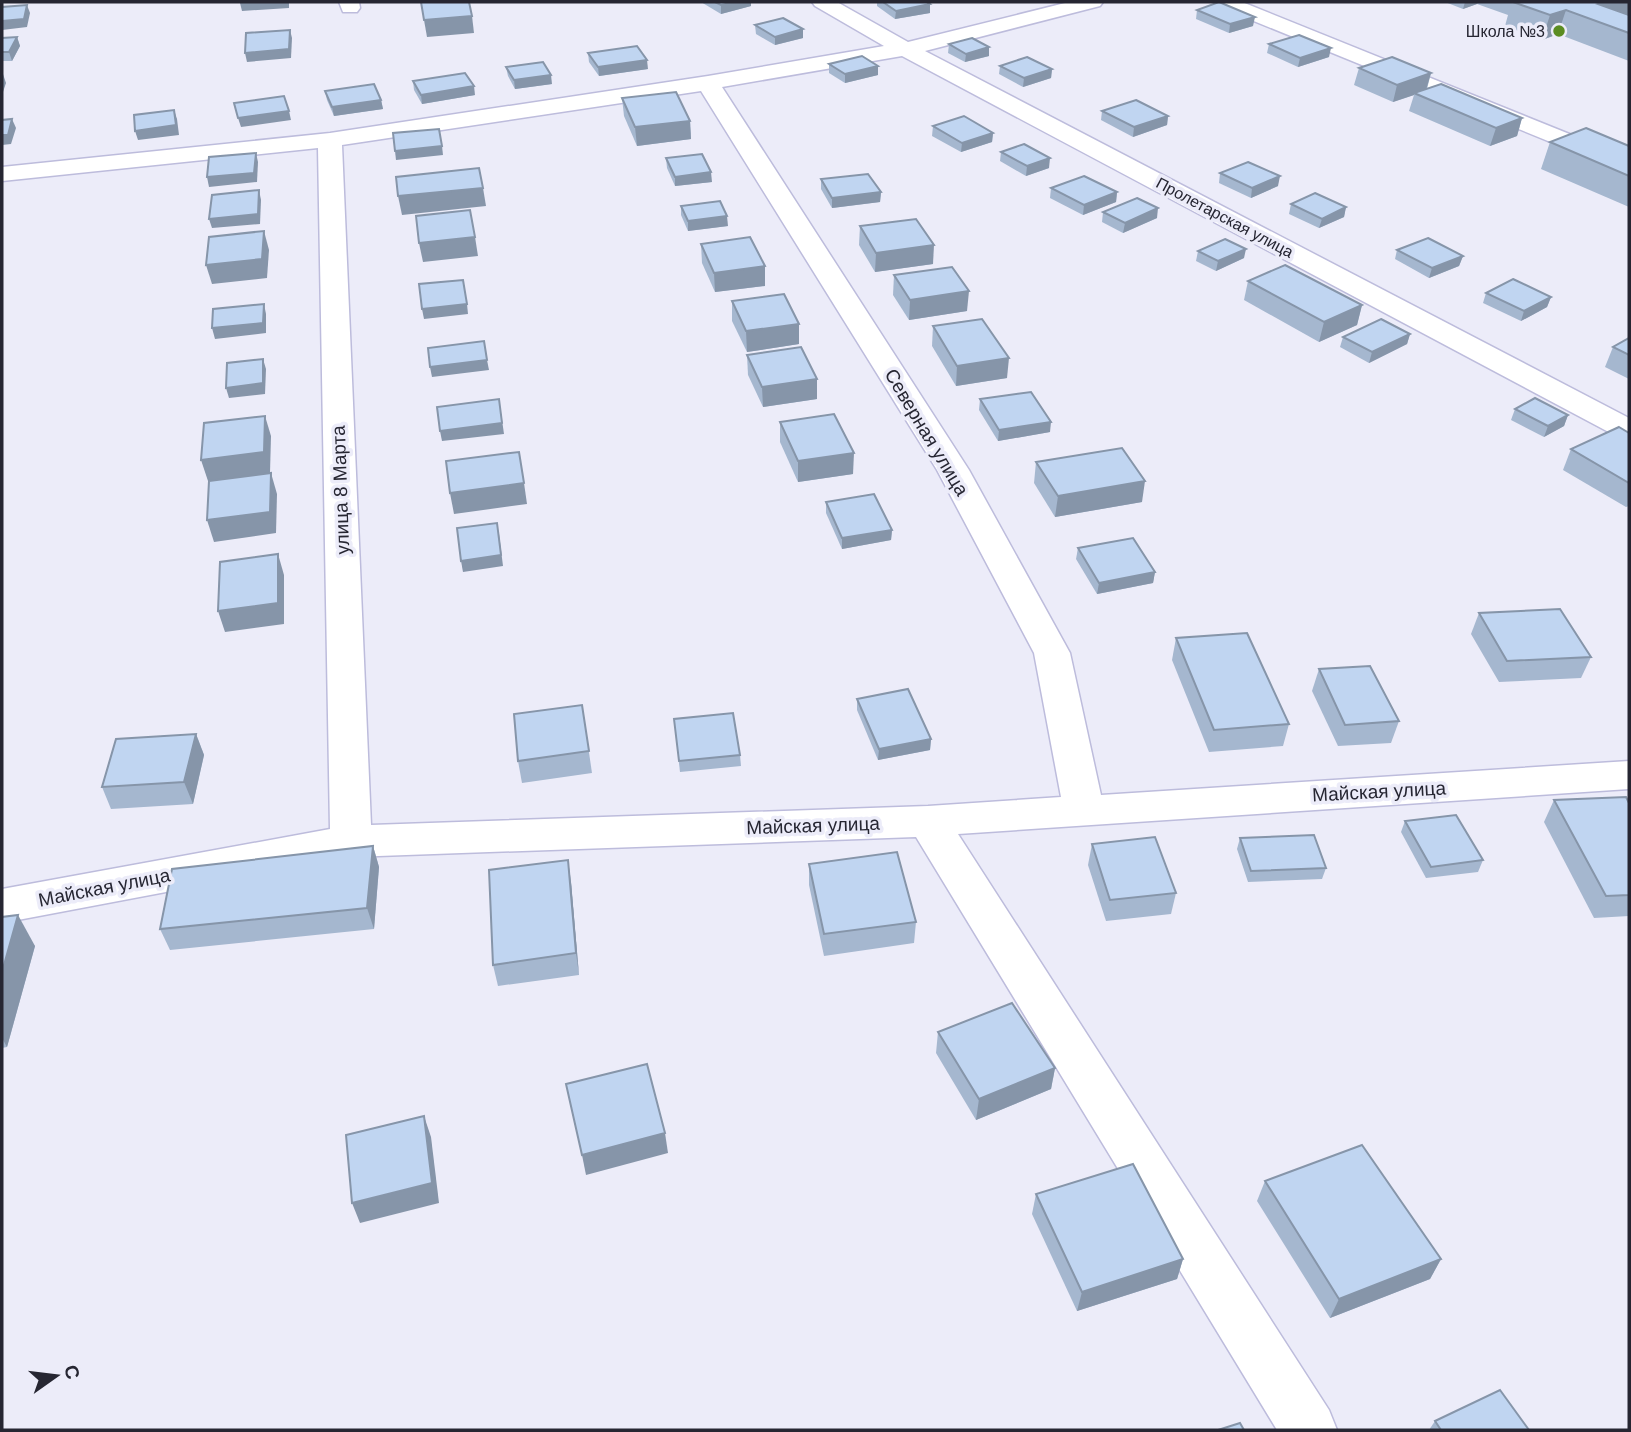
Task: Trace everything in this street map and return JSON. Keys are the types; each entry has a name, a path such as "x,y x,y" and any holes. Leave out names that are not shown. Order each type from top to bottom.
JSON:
{"street":[{"name":"Пролетарская улица","path":"822,2 905,49 1629,430"},
{"path":"2,174 330,140 708,83 905,49 1093,2"},
{"path":"1224,2 1629,167"},
{"name":"Северная улица","path":"708,83 953,470 1052,653 1084,808"},
{"name":"улица 8 Марта","path":"330,140 351,841"},
{"name":"Майская улица","path":"2,906 351,841 928,821 1084,808 1629,775"},
{"path":"928,821 1309,1430"}],"building":[{"path":"421,2 469,2 472,16 424,20"},
{"path":"883,2 927,2 930,4 896,11"},
{"path":"1219,2 1255,17 1230,24 1197,10"},
{"path":"1513,2 1604,2 1598,4 1629,15 1629,33 1566,10 1550,15"},
{"path":"27,5 24,19 2,21 2,7"},
{"path":"783,18 803,29 775,37 755,25"},
{"path":"290,30 289,49 245,53 246,33"},
{"path":"1299,35 1331,48 1300,58 1269,44"},
{"path":"17,37 9,52 2,52 2,38"},
{"path":"972,38 989,47 966,54 949,44"},
{"path":"637,46 647,60 598,67 588,53"},
{"path":"862,56 878,66 845,74 829,64"},
{"path":"1027,57 1052,69 1024,78 1000,66"},
{"path":"1392,57 1431,73 1397,85 1359,68"},
{"path":"543,62 551,75 514,80 506,67"},
{"path":"465,73 474,86 421,95 413,81"},
{"path":"374,84 381,100 332,107 325,91"},
{"path":"1441,84 1522,118 1496,128 1414,93"},
{"path":"676,92 690,121 635,127 622,98"},
{"path":"284,96 289,111 238,118 234,103"},
{"path":"1136,100 1168,116 1134,127 1102,111"},
{"path":"174,110 176,125 135,131 134,115"},
{"path":"964,116 993,133 962,143 933,126"},
{"path":"12,119 8,135 2,135 2,120"},
{"path":"1586,128 1629,146 1629,176 1550,142"},
{"path":"439,129 442,146 395,151 393,133"},
{"path":"1024,144 1050,158 1027,166 1001,152"},
{"path":"256,153 254,173 207,177 209,157"},
{"path":"702,154 711,172 675,177 666,158"},
{"path":"1248,162 1280,176 1252,188 1220,173"},
{"path":"479,168 483,188 398,196 396,177"},
{"path":"868,174 881,192 832,198 821,179"},
{"path":"1084,176 1117,192 1084,205 1051,188"},
{"path":"259,190 258,214 209,219 212,195"},
{"path":"1315,193 1346,207 1322,219 1291,204"},
{"path":"1137,198 1158,208 1125,223 1103,212"},
{"path":"720,201 727,216 688,221 681,206"},
{"path":"470,210 475,237 419,243 416,216"},
{"path":"916,219 934,245 876,253 860,226"},
{"path":"264,231 262,259 206,265 209,237"},
{"path":"750,237 765,266 714,273 701,244"},
{"path":"1428,238 1463,256 1432,268 1397,250"},
{"path":"1225,239 1246,249 1218,261 1198,251"},
{"path":"1285,265 1362,305 1324,322 1248,281"},
{"path":"952,267 969,291 910,300 894,275"},
{"path":"1513,279 1551,297 1524,311 1486,293"},
{"path":"463,280 467,304 422,309 419,284"},
{"path":"784,294 799,324 746,331 732,301"},
{"path":"264,304 263,323 212,328 213,309"},
{"path":"982,319 1009,358 957,366 933,326"},
{"path":"1381,319 1410,334 1372,352 1343,337"},
{"path":"1629,338 1629,355 1613,347"},
{"path":"484,341 487,360 430,367 428,348"},
{"path":"801,347 817,379 762,387 747,355"},
{"path":"263,359 263,383 226,388 227,363"},
{"path":"1031,392 1051,422 999,430 980,399"},
{"path":"1535,398 1568,415 1548,426 1515,409"},
{"path":"499,399 502,423 440,431 437,407"},
{"path":"834,414 854,453 798,461 780,422"},
{"path":"265,416 264,452 201,460 204,423"},
{"path":"1619,427 1629,433 1629,483 1571,449"},
{"path":"1122,448 1145,481 1058,496 1036,462"},
{"path":"519,452 524,483 450,493 446,461"},
{"path":"271,473 270,512 207,520 209,481"},
{"path":"874,494 892,530 842,538 826,502"},
{"path":"497,523 501,555 461,561 457,528"},
{"path":"1133,538 1155,572 1099,583 1078,548"},
{"path":"278,554 278,603 218,611 220,562"},
{"path":"1560,609 1591,657 1507,661 1479,613"},
{"path":"1247,633 1289,724 1214,730 1176,638"},
{"path":"1370,666 1399,721 1345,725 1319,669"},
{"path":"908,689 931,739 879,749 857,699"},
{"path":"582,705 589,751 518,761 514,714"},
{"path":"733,713 740,755 679,761 674,719"},
{"path":"196,734 184,782 102,787 116,739"},
{"path":"1626,797 1629,803 1629,895 1606,896 1554,800"},
{"path":"1456,815 1483,860 1431,867 1405,821"},
{"path":"1314,835 1326,868 1251,871 1240,838"},
{"path":"1155,837 1176,893 1110,900 1092,844"},
{"path":"373,846 367,908 160,929 172,869"},
{"path":"897,852 916,922 824,934 809,864"},
{"path":"568,860 576,953 493,965 489,870"},
{"path":"18,915 2,972 2,917"},
{"path":"1012,1003 1055,1068 979,1099 938,1032"},
{"path":"647,1064 665,1133 582,1155 566,1084"},
{"path":"424,1116 432,1183 352,1203 346,1135"},
{"path":"1362,1145 1441,1259 1339,1299 1265,1181"},
{"path":"1133,1164 1183,1259 1082,1292 1036,1194"},
{"path":"1500,1390 1529,1430 1441,1430 1435,1421"},
{"path":"1240,1423 1244,1430 1218,1430"}],"place":[{"name":"Школа №3","path":"1559,31"}]}
